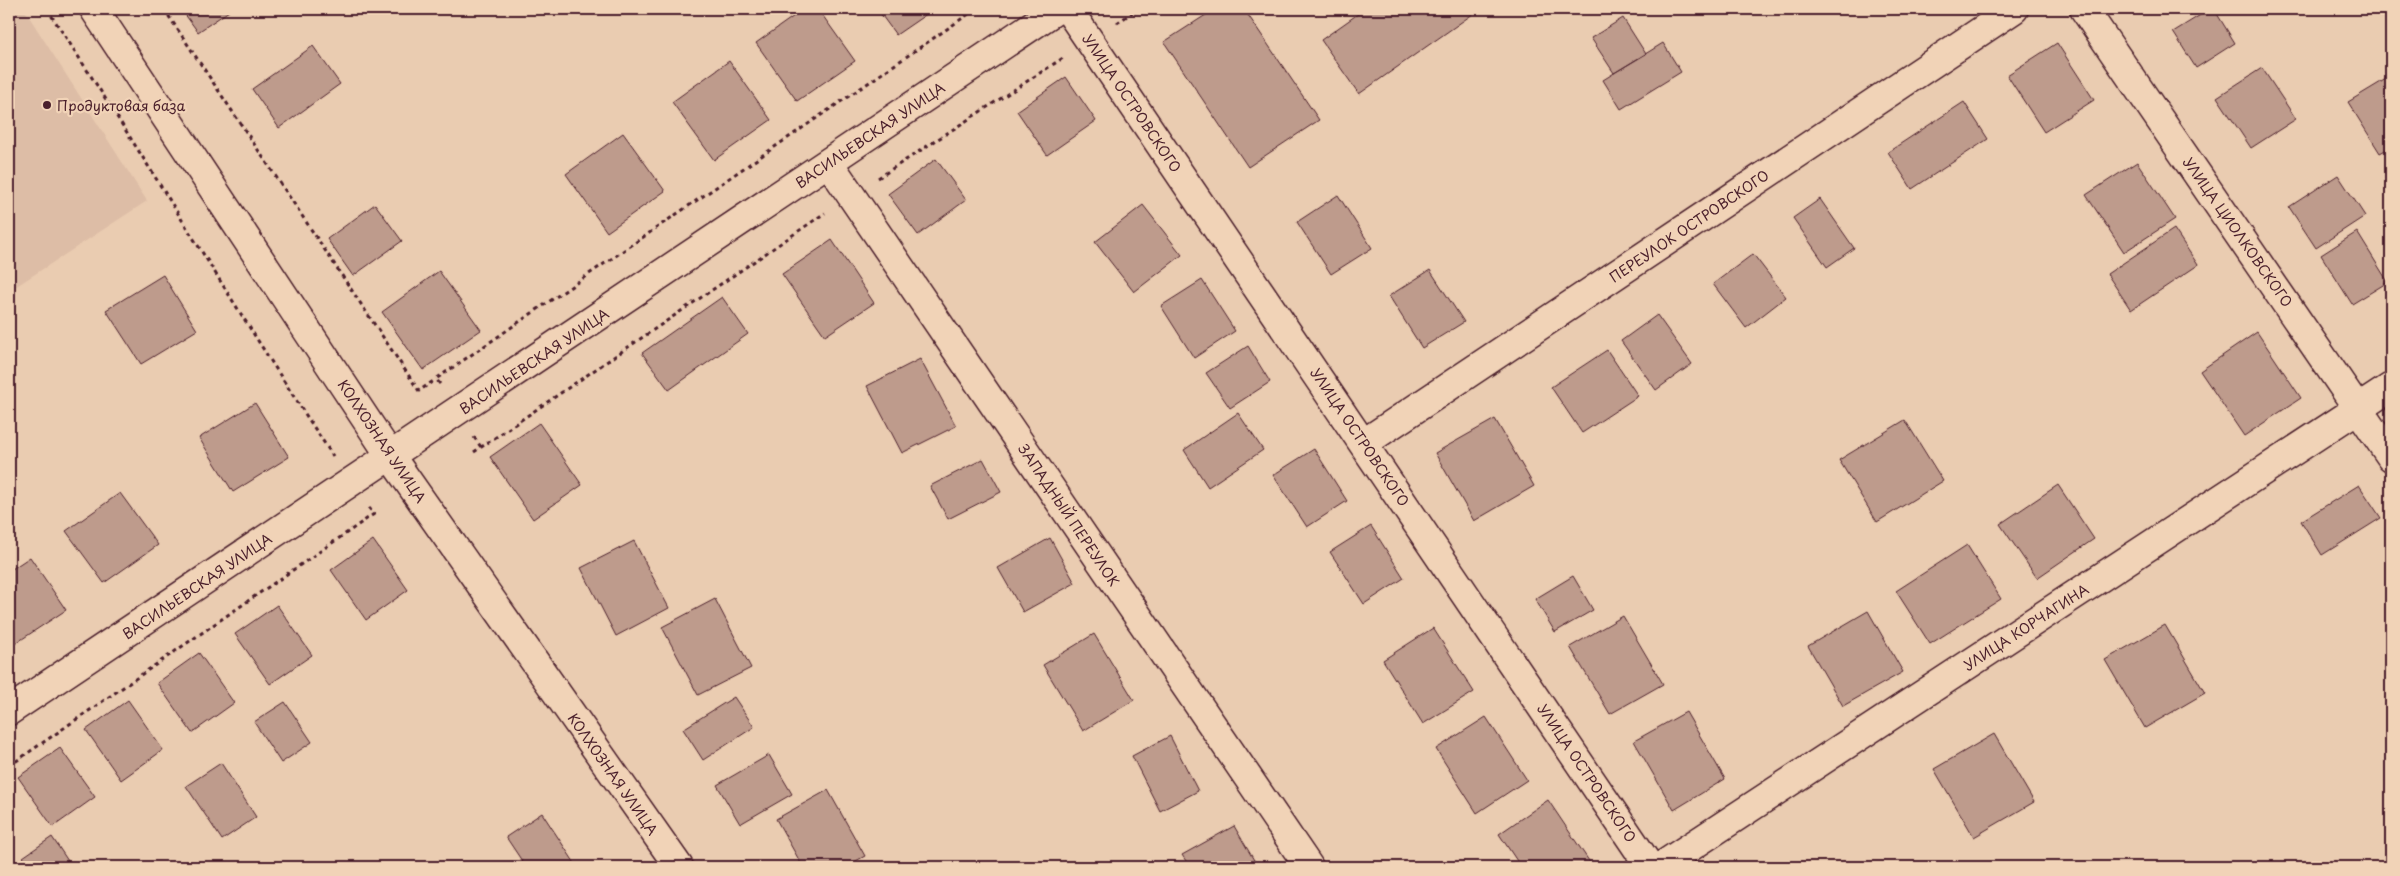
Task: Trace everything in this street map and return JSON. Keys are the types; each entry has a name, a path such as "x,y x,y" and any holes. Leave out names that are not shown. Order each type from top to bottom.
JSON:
{"street":[{"name":"КОЛХОЗНАЯ УЛИЦА","path":"94,9 391,456 679,867"},
{"name":"ВАСИЛЬЕВСКАЯ УЛИЦА","path":"9,712 1057,9"},
{"name":"УЛИЦА ОСТРОВСКОГО","path":"1068,9 1364,442 1650,867"},
{"name":"ПЕРЕУЛОК ОСТРОВСКОГО","path":"1364,442 2014,9"},
{"name":"УЛИЦА ЦИОЛКОВСКОГО","path":"2084,9 2391,457"},
{"name":"ЗАПАДНЫЙ ПЕРЕУЛОК","path":"829,163 1310,867"},
{"name":"УЛИЦА КОРЧАГИНА","path":"1660,867 2391,387"}],"path":[{"path":"9,766 374,514 351,483 262,350 108,100 47,9"},
{"path":"164,9 419,391 976,9"},
{"path":"474,452 851,195 1138,9"},
{"path":"436,379 481,447"}],"shaded area":[{"name":"Продуктовая база","path":"9,9 24,9 147,201 9,291"}],"building":[{"path":"181,9 232,9 198,32"},
{"path":"804,9 818,9 855,61 797,101 756,43"},
{"path":"877,9 934,9 896,35"},
{"path":"1215,9 1244,9 1319,120 1248,167 1164,42"},
{"path":"1365,9 1480,9 1359,94 1321,40"},
{"path":"2210,9 2214,9 2235,43 2196,68 2173,32"},
{"path":"1623,18 1646,54 1614,73 1591,38"},
{"path":"1663,43 1681,72 1621,109 1603,80"},
{"path":"2057,43 2094,100 2044,132 2007,75"},
{"path":"313,46 340,84 279,128 252,89"},
{"path":"729,61 771,120 714,160 672,102"},
{"path":"2262,68 2296,119 2251,148 2217,97"},
{"path":"2391,76 2391,147 2380,153 2348,102"},
{"path":"1066,77 1096,121 1047,155 1017,111"},
{"path":"1964,102 1988,139 1912,189 1888,152"},
{"path":"623,133 665,191 607,232 566,174"},
{"path":"936,159 966,200 918,235 888,194"},
{"path":"2137,162 2175,219 2124,252 2086,195"},
{"path":"2338,175 2365,216 2316,248 2289,207"},
{"path":"1338,195 1372,248 1331,274 1297,222"},
{"path":"1820,199 1854,248 1827,267 1793,218"},
{"path":"375,204 402,241 353,276 327,239"},
{"path":"1143,205 1182,255 1134,292 1095,242"},
{"path":"2174,229 2198,265 2131,310 2107,274"},
{"path":"2357,232 2388,282 2352,304 2321,255"},
{"path":"832,240 874,303 825,336 782,274"},
{"path":"1753,254 1786,297 1746,328 1713,284"},
{"path":"1430,270 1464,322 1422,348 1389,296"},
{"path":"439,271 481,330 423,370 382,312"},
{"path":"163,275 197,330 141,364 106,310"},
{"path":"1202,280 1235,331 1194,358 1161,306"},
{"path":"722,297 748,334 669,390 642,353"},
{"path":"1657,315 1692,364 1656,390 1621,341"},
{"path":"2257,332 2301,398 2244,436 2200,371"},
{"path":"1248,346 1270,382 1230,408 1206,373"},
{"path":"1607,350 1638,396 1582,433 1551,387"},
{"path":"920,359 956,426 902,453 867,386"},
{"path":"255,403 289,457 233,492 199,438"},
{"path":"1238,413 1263,450 1208,487 1184,450"},
{"path":"1495,419 1534,486 1474,521 1435,453"},
{"path":"1905,420 1943,481 1877,522 1839,460"},
{"path":"539,423 582,485 533,519 490,457"},
{"path":"1314,449 1347,501 1307,527 1273,475"},
{"path":"983,459 1001,492 948,519 930,486"},
{"path":"2058,485 2094,539 2037,578 2000,524"},
{"path":"2359,485 2381,518 2322,555 2301,521"},
{"path":"120,493 158,545 104,583 66,531"},
{"path":"1371,526 1404,578 1364,604 1330,552"},
{"path":"1050,538 1075,583 1023,612 998,568"},
{"path":"373,540 408,590 366,620 331,570"},
{"path":"634,541 669,608 616,636 581,568"},
{"path":"1967,545 2001,599 1930,644 1896,591"},
{"path":"30,557 66,610 10,647 9,571"},
{"path":"1573,576 1593,610 1555,632 1535,599"},
{"path":"715,599 751,668 698,695 662,627"},
{"path":"277,605 312,655 270,684 235,634"},
{"path":"1868,611 1903,672 1843,706 1808,646"},
{"path":"1623,616 1663,684 1610,714 1570,647"},
{"path":"2165,625 2205,693 2145,728 2105,660"},
{"path":"1433,628 1474,692 1423,724 1383,660"},
{"path":"1094,634 1134,700 1083,731 1043,665"},
{"path":"199,653 234,703 192,733 157,683"},
{"path":"734,697 754,727 703,760 683,729"},
{"path":"128,700 163,750 121,780 86,730"},
{"path":"285,702 312,742 281,763 254,722"},
{"path":"1686,712 1725,779 1674,810 1634,741"},
{"path":"1486,717 1527,780 1477,813 1436,749"},
{"path":"1994,734 2034,802 1974,837 1934,769"},
{"path":"1170,736 1198,791 1160,811 1132,756"},
{"path":"60,748 95,797 53,827 18,777"},
{"path":"769,755 792,794 740,824 717,785"},
{"path":"221,763 256,817 222,840 186,786"},
{"path":"828,790 865,856 845,867 803,867 776,819"},
{"path":"1548,800 1591,864 1586,867 1521,867 1499,834"},
{"path":"542,813 576,865 573,867 526,867 506,837"},
{"path":"1234,826 1258,867 1190,867 1182,855"},
{"path":"52,837 72,867 30,867 23,857"}],"place":[{"name":"Продуктовая база","path":"47,105"}]}
